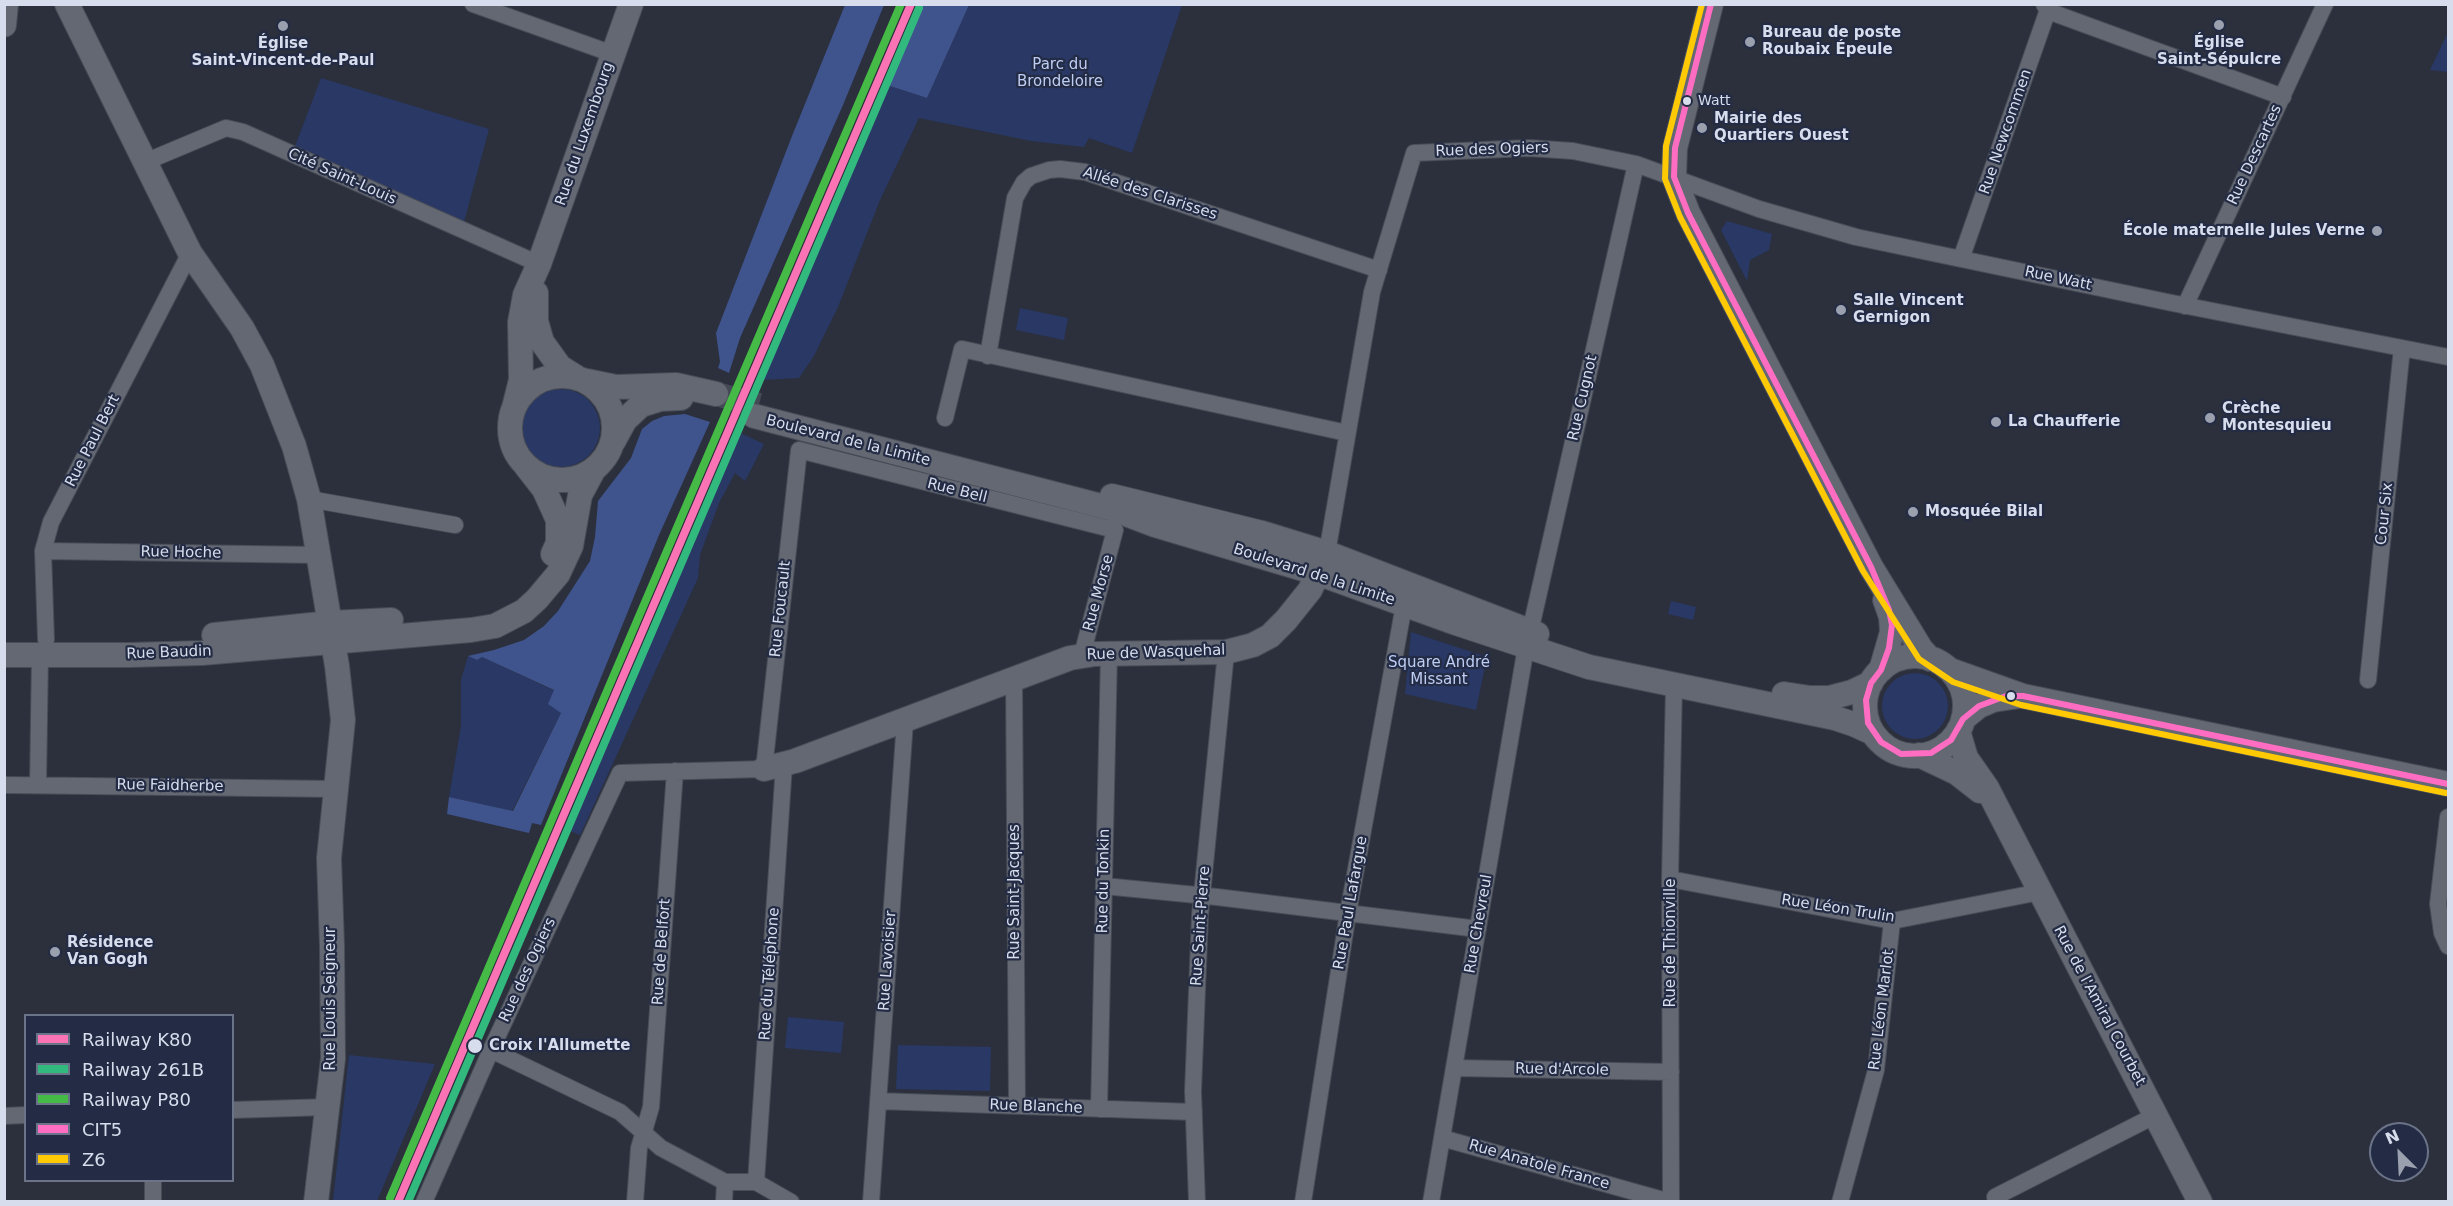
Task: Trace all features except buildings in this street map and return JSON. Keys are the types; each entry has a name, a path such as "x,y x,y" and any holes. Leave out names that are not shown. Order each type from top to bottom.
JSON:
{"main road":[{"path":"4,25 6,4"},
{"name":"Rue Louis Seigneur","path":"67,4 190,253 242,328 262,365 294,446 309,499 343,705 329,858 334,1039 316,1202"},
{"name":"Rue du Luxembourg","path":"514,408 521,380 519,334 521,310 631,4"},
{"path":"1711,4 1675,148 1674,177 1688,213 1871,567 1921,649 1940,664 1963,692 1965,705 1960,724"},
{"name":"Rue du Luxembourg","path":"539,264 535,310 538,332 553,359 580,379"},
{"path":"557,376 616,387 676,385 714,400 683,398 649,402 640,405 626,420 580,495 574,531 565,560 550,585 524,611 508,620 483,629 331,632 476,616 502,607 525,591 547,566 558,543 558,520 550,500 517,454 511,441 510,422 514,408 524,392 539,381 557,376"},
{"path":"580,379 602,394 611,409 615,427 612,444"},
{"name":"Boulevard de la Limite","path":"757,411 1262,533 1404,605 1528,639 1795,696 1836,697 1852,693 1876,676"},
{"path":"526,466 543,476 560,480 578,477 594,469"},
{"name":"Boulevard de la Limite","path":"1323,563 1528,639 1589,667 1835,718 1874,733"},
{"name":"Rue de Wasquehal","path":"774,767 905,721 1057,662 1082,655 1226,651 1261,642 1277,630 1303,600 1323,563"},
{"path":"1871,567 1889,610 1892,625 1889,648 1867,694 1866,711 1874,733 1890,749 1901,754 1918,755 1941,748 1960,724 1979,706 2006,696 2023,696"},
{"name":"Rue Baudin","path":"4,655 43,648 331,632"},
{"name":"Rue Baudin","path":"4,640 43,648"},
{"path":"1876,676 1904,657 1940,664 2023,696 2448,784"},
{"name":"Rue de l'Amiral Courbet","path":"1960,724 1966,758 1983,782 2200,1202"},
{"name":"Rue de l'Amiral Courbet","path":"1918,755 1940,764 1972,783 1997,811"}],"street":[{"path":"473,4 613,54"},
{"name":"Rue Descartes","path":"2185,306 2325,4"},
{"path":"2047,7 2283,97"},
{"name":"Rue Newcommen","path":"1961,259 2047,7"},
{"name":"Cité Saint-Louis","path":"145,162 226,128 243,132 539,264"},
{"name":"Rue des Ogiers","path":"1414,153 1544,148 1573,151 1636,165 1674,177"},
{"name":"Rue de Wasquehal","path":"1323,563 1368,314 1378,270 1414,153"},
{"name":"Rue Cugnot","path":"1528,639 1636,165"},
{"name":"Allée des Clarisses","path":"988,356 1015,198 1024,182 1031,176 1049,170 1085,172 1378,270"},
{"name":"Rue Watt","path":"1674,177 1793,220 1876,241 2185,306 2448,357"},
{"name":"Rue Paul Bert","path":"38,785 43,648 43,551 51,522 190,253"},
{"name":"Cour Six","path":"2367,680 2402,348"},
{"path":"945,418 962,349 1347,433"},
{"name":"Rue Bell","path":"799,450 1115,530"},
{"name":"Rue Foucault","path":"774,767 799,450"},
{"path":"309,499 455,525"},
{"name":"Rue Morse","path":"1082,655 1115,530"},
{"name":"Rue Hoche","path":"43,551 319,555"},
{"name":"Rue Paul Lafargue","path":"1303,1202 1348,913 1404,605"},
{"name":"Rue Chevreul","path":"1431,1202 1528,639"},
{"name":"Rue Saint-Pierre","path":"1197,1202 1193,1064 1202,896 1226,651"},
{"name":"Rue du Tonkin","path":"1099,1109 1108,653"},
{"name":"Rue Saint-Jacques","path":"1014,678 1017,1106"},
{"name":"Rue de Thionville","path":"1670,1202 1670,879 1674,685"},
{"name":"Rue Lavoisier","path":"871,1202 905,721"},
{"name":"Rue de Wasquehal","path":"620,773 774,767"},
{"name":"Rue du Téléphone","path":"756,1182 774,767"},
{"name":"Rue de Belfort","path":"635,1202 639,1148 651,1107 675,771"},
{"name":"Rue des Ogiers","path":"424,1202 491,1050 620,773"},
{"name":"Rue Faidherbe","path":"4,784 336,793"},
{"path":"2448,817 2438,904 2442,933 2448,946"},
{"name":"Rue Léon Trulin","path":"1670,879 1892,921 2040,892"},
{"path":"1104,886 1478,929"},
{"name":"Rue Léon Marlot","path":"1840,1202 1876,1070 1892,921"},
{"path":"491,1050 620,1113 661,1148 725,1182 756,1182 791,1202"},
{"name":"Rue d'Arcole","path":"1454,1068 1671,1072"},
{"name":"Rue Blanche","path":"878,1101 1194,1112"},
{"path":"234,1110 328,1107"},
{"path":"1995,1197 2156,1114"},
{"path":"4,1116 24,1115"},
{"name":"Rue Anatole France","path":"1442,1138 1670,1202"},
{"path":"153,1182 153,1202"},
{"path":"724,1202 725,1182"}],"green space":[{"name":"Parc du Brondeloire","path":"969,5 1182,5 1132,153 1089,138 1084,147 1031,141 919,118 880,200 838,307 814,356 799,378 760,380 879,99 887,85 927,98"},
{"path":"2448,32 2448,72 2430,70"},
{"path":"321,78 489,129 464,222 294,149"},
{"path":"1727,221 1772,234 1769,250 1750,260 1747,281 1721,230"},
{"path":"1020,308 1068,318 1064,340 1016,330"},
{"path":"553,389 569,389 583,395 594,406 600,420 600,436 594,450 583,461 569,467 553,467 539,461 528,450 522,436 522,420 528,406 539,395"},
{"path":"736,431 764,444 745,481 735,473 719,503 700,555 698,578 580,835 570,831"},
{"path":"1671,601 1696,607 1693,620 1668,614"},
{"name":"Square André Missant","path":"1411,632 1487,657 1476,710 1405,694"},
{"path":"468,656 477,660 482,657 555,691 561,713 512,811 449,797 461,726 461,680"},
{"path":"1915,673 1928,676 1938,683 1945,693 1948,706 1945,719 1938,729 1928,736 1915,739 1902,736 1892,729 1885,719 1882,706 1885,693 1892,683 1902,676"},
{"path":"788,1017 844,1022 841,1053 785,1048"},
{"path":"898,1045 991,1047 990,1091 896,1089"},
{"path":"349,1055 435,1064 377,1201 333,1201"}],"shaded area":[{"path":"845,5 884,5 843,105 740,338 729,373 718,368 720,362 716,333"},
{"path":"922,5 969,5 927,98 887,85"},
{"path":"685,414 710,422 659,535 541,825 532,823 529,833 447,814 449,797 513,811 561,713 548,704 554,690 482,657 477,660 468,656 524,640 544,626 558,611 590,561 598,501 631,458 642,429 652,421 664,416"}],"tunnel":[{"path":"716,394 759,405"}],"rail line":[{"name":"P80","path":"390,1198 901,4"},
{"name":"K80","path":"398,1202 911,4"},
{"name":"261B","path":"408,1202 919,8"}],"transit line":[{"name":"Z6","path":"1702,4 1666,146 1665,179 1680,217 1863,571 1919,659 1953,682 2021,705 2446,793"},
{"name":"CIT5","path":"1711,4 1675,148 1674,177 1688,213 1871,567 1889,610 1892,625 1889,648 1881,670 1871,683 1866,700 1868,723 1881,742 1901,754 1931,753 1951,740 1963,719 1979,706 2006,696 2023,696 2448,784"}],"place":[{"name":"Église Saint-Sépulcre","path":"2219,25"},
{"name":"Église Saint-Vincent-de-Paul","path":"283,26"},
{"name":"Bureau de poste Roubaix Épeule","path":"1750,42"},
{"name":"Watt","path":"1687,101"},
{"name":"Mairie des Quartiers Ouest","path":"1702,128"},
{"name":"École maternelle Jules Verne","path":"2377,231"},
{"name":"Salle Vincent Gernigon","path":"1841,310"},
{"name":"Crèche Montesquieu","path":"2210,418"},
{"name":"La Chaufferie","path":"1996,422"},
{"name":"Mosquée Bilal","path":"1913,512"},
{"name":"Résidence Van Gogh","path":"55,952"},
{"name":"Croix l'Allumette","path":"475,1046"}]}
